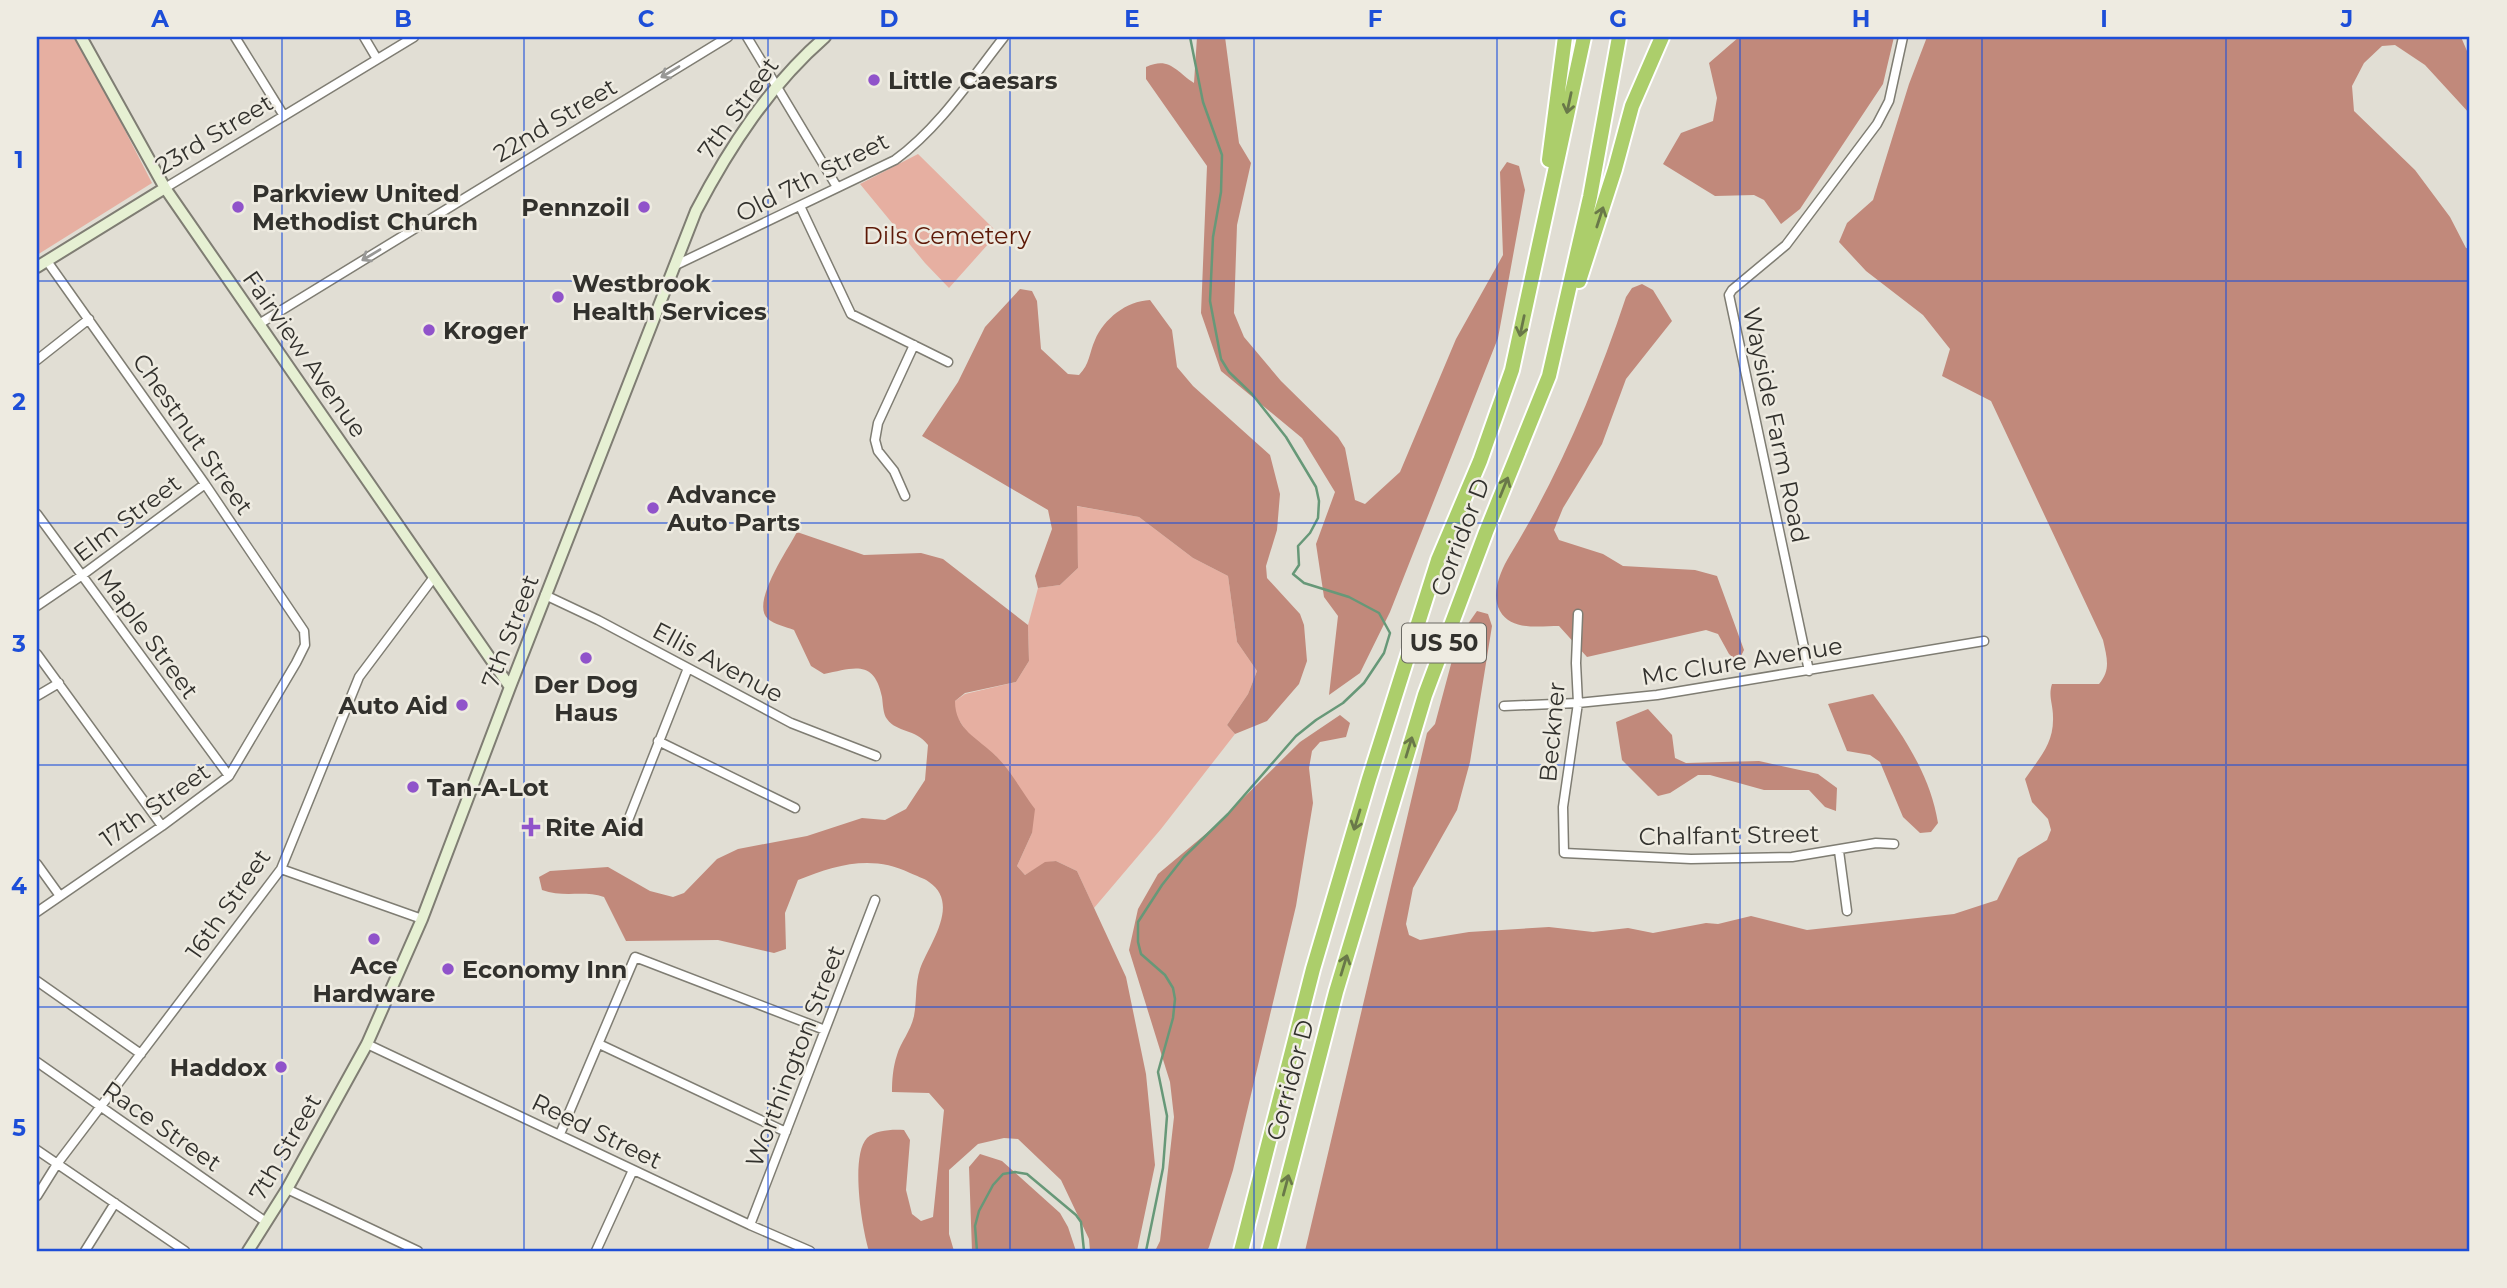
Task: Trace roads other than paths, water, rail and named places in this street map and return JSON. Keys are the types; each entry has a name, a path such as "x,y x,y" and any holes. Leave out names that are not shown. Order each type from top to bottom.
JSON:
{"highway":[{"path":"1541,233 1564,37"},
{"name":"Corridor D","path":"1241,1251 1313,969 1370,779 1438,560 1480,461 1512,370 1584,37"},
{"name":"Corridor D","path":"1269,1251 1336,992 1425,695 1486,532 1549,376 1590,197 1619,37"},
{"path":"1549,376 1615,169 1632,106 1662,37"}],"main road":[{"name":"Fairview Avenue","path":"81,37 165,188 510,687"},
{"name":"7th Street","path":"248,1251 287,1189 367,1044 422,919 545,595 696,211 744,130 777,85 825,37"},
{"name":"23rd Street","path":"37,267 165,188"}],"street":[{"path":"235,37 284,116"},
{"path":"364,37 377,59"},
{"name":"23rd Street","path":"165,188 414,37"},
{"name":"22nd Street","path":"259,324 728,37"},
{"path":"747,37 837,187"},
{"name":"Old 7th Street","path":"674,267 890,163 912,148 1004,37"},
{"name":"Wayside Farm Road","path":"1809,671 1729,295 1786,245 1877,124 1889,101 1903,37"},
{"path":"800,206 851,314 948,362"},
{"name":"Chestnut Street","path":"47,261 205,484 304,631"},
{"path":"37,360 89,319"},
{"path":"905,496 901,483 878,451 875,440 878,423 914,345"},
{"name":"Elm Street","path":"37,606 205,484"},
{"name":"Maple Street","path":"37,514 229,776"},
{"name":"16th Street","path":"37,1196 57,1164 281,869 359,677 434,578"},
{"name":"Ellis Avenue","path":"545,595 791,723 876,757"},
{"name":"Beckner","path":"1564,853 1563,807 1578,703 1578,614"},
{"name":"17th Street","path":"37,912 229,776 274,703 305,645 304,631"},
{"name":"Mc Clure Avenue","path":"1504,706 1578,703 1657,695 1984,640"},
{"path":"37,654 162,826"},
{"path":"626,823 688,668"},
{"path":"37,696 59,683"},
{"path":"658,741 795,808"},
{"name":"Chalfant Street","path":"1564,853 1691,859 1792,858 1876,843 1894,844"},
{"path":"1839,851 1847,911"},
{"path":"37,864 60,896"},
{"path":"281,869 422,919"},
{"name":"Worthington Street","path":"750,1226 875,900"},
{"path":"560,1134 635,957 825,1030"},
{"path":"37,981 141,1054"},
{"name":"Reed Street","path":"367,1044 750,1226 810,1251"},
{"path":"599,1044 786,1132"},
{"name":"Race Street","path":"37,1062 266,1222"},
{"path":"37,1150 185,1251"},
{"path":"596,1251 633,1170"},
{"path":"287,1189 418,1251"},
{"path":"85,1251 116,1203"}],"waterway":[{"path":"1146,1251 1163,1168 1167,1116 1158,1072 1173,1018 1175,999 1173,988 1165,975 1141,954 1138,922 1184,857 1228,814 1296,736 1343,703 1364,683 1384,653 1390,633 1379,613 1349,597 1304,583 1293,574 1299,565 1298,546 1310,533 1318,518 1319,501 1316,487 1286,437 1252,394 1229,372 1221,359 1210,301 1213,237 1221,192 1222,155 1203,102 1190,37"},
{"path":"977,1251 975,1226 979,1211 993,1185 1003,1174 1015,1172 1027,1174 1076,1215 1081,1222 1084,1251"}],"place":[{"name":"Little Caesars","path":"874,80"},
{"name":"Parkview United Methodist Church","path":"238,207"},
{"name":"Pennzoil","path":"644,207"},
{"name":"Westbrook Health Services","path":"558,297"},
{"name":"Kroger","path":"429,330"},
{"name":"Advance Auto Parts","path":"653,508"},
{"name":"Der Dog Haus","path":"586,658"},
{"name":"Auto Aid","path":"462,705"},
{"name":"Tan-A-Lot","path":"413,787"},
{"name":"Rite Aid","path":"531,827"},
{"name":"Ace Hardware","path":"374,939"},
{"name":"Economy Inn","path":"448,969"},
{"name":"Haddox","path":"281,1067"}],"park label":[{"name":"Dils Cemetery","path":"947,235"}]}
